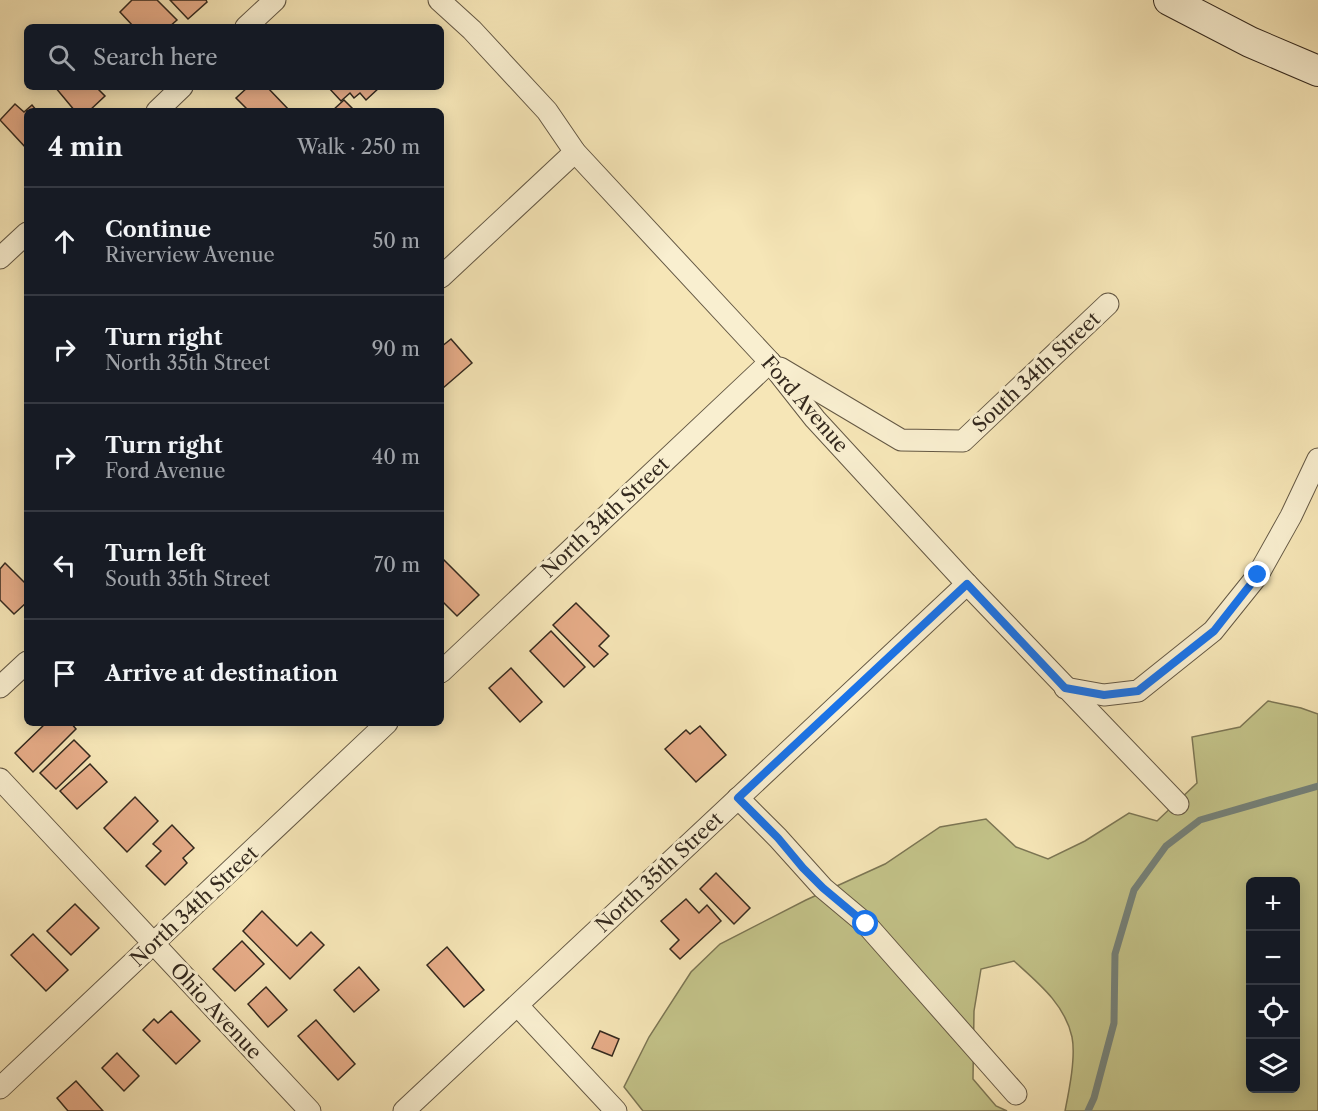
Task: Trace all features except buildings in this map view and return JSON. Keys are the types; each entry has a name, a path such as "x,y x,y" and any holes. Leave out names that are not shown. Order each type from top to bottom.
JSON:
{"main road":[{"path":"1169,0 1250,42 1318,71"}],"street":[{"path":"249,24 275,0"},
{"name":"Ford Avenue","path":"439,0 472,30 547,111 575,152 770,362 815,419 1065,688 1178,804"},
{"path":"160,108 179,90"},
{"path":"444,274 575,152"},
{"path":"0,258 24,236"},
{"name":"South 34th Street","path":"770,362 901,440 963,441 1108,304"},
{"name":"North 34th Street","path":"444,669 770,362"},
{"path":"1065,688 1104,695 1138,691 1214,631 1258,575 1291,516 1318,459"},
{"name":"North 35th Street","path":"404,1111 967,584"},
{"path":"0,687 24,665"},
{"name":"North 34th Street","path":"0,1088 384,726"},
{"name":"Ohio Avenue","path":"0,779 310,1111"},
{"path":"738,798 823,888 866,924 1016,1094"},
{"path":"518,1006 616,1111"}],"green space":[{"path":"1268,701 1318,714 1318,1111 1065,1111 1073,1054 1072,1037 1068,1025 1057,1004 1014,961 981,969 974,1011 973,1079 996,1106 1007,1111 643,1111 624,1087 649,1037 691,972 720,944 806,900 885,864 940,827 986,819 1016,847 1048,859 1085,841 1129,813 1157,821 1197,783 1192,737 1240,727"}],"waterway":[{"path":"1088,1111 1094,1098 1114,1023 1115,954 1134,890 1166,846 1200,820 1318,786"}],"route":[{"path":"866,924 823,888 738,798 967,584 1065,688 1104,695 1138,691 1214,631 1258,575"}]}
